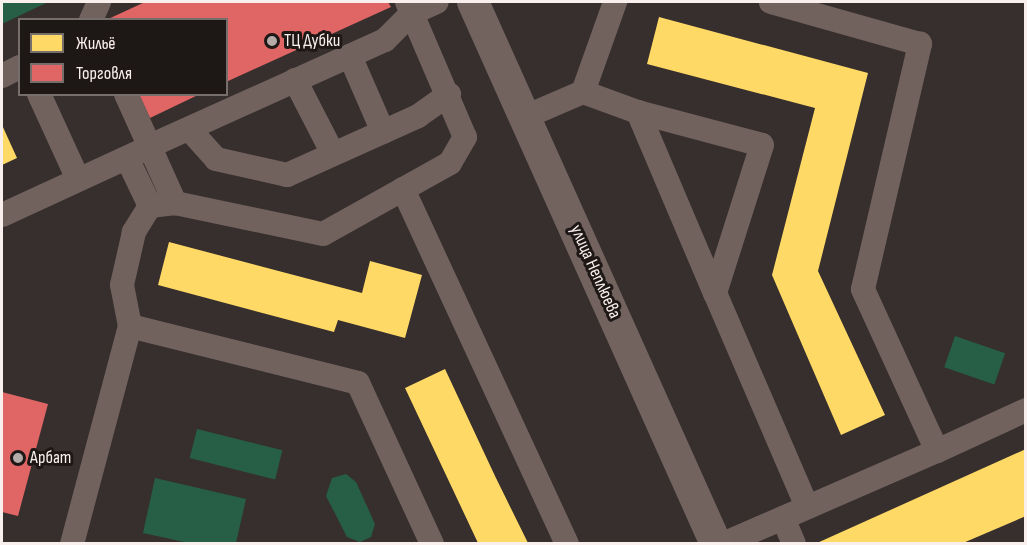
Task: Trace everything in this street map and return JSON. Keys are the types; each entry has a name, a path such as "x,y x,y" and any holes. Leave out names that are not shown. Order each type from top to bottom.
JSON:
{"main road":[{"name":"улица Неплюева","path":"473,2 716,543"}],"lane":[{"path":"92,18 99,2"},
{"path":"2,215 385,40 409,7 437,2"},
{"path":"584,92 615,2"},
{"path":"771,2 920,44 863,289 937,451"},
{"path":"150,206 176,203 323,234 450,163 465,137 409,7"},
{"path":"350,56 383,132"},
{"path":"2,76 18,68"},
{"path":"295,80 333,154"},
{"path":"525,117 584,92 638,112 762,145 716,293"},
{"path":"189,130 216,159 286,175 418,116 448,94"},
{"path":"40,96 78,179"},
{"path":"72,543 130,326 122,285 134,232 150,206 126,96"},
{"path":"638,112 807,507"},
{"path":"139,152 176,203"},
{"path":"403,189 567,543"},
{"path":"130,326 358,382 432,543"},
{"path":"723,543 1026,410"},
{"path":"783,518 794,543"}],"green space":[{"path":"2,2 45,2 46,3 2,24"},
{"path":"955,336 1005,353 994,384 944,367"},
{"path":"197,429 282,450 275,479 190,458"},
{"path":"346,474 356,482 375,524 371,537 360,542 347,537 326,496 332,478"},
{"path":"155,478 246,499 236,543 189,543 143,533"}],"building: Жильё":[{"path":"659,17 868,73 818,271 885,415 841,435 772,275 815,108 647,64"},
{"path":"2,125 17,158 2,165"},
{"path":"169,242 362,293 370,261 422,275 405,338 338,320 334,332 158,285"},
{"path":"445,369 528,543 478,543 405,388"},
{"path":"1026,449 1026,516 963,543 817,543"}],"building: Торговля":[{"name":"ТЦ Дубки","path":"145,2 388,2 391,7 228,81 228,18 110,18"},
{"path":"140,96 196,96 150,118"},
{"name":"Арбат","path":"2,392 48,404 18,516 2,512"}],"place":[{"name":"ТЦ Дубки","path":"272,41"},
{"name":"Арбат","path":"18,458"}]}
